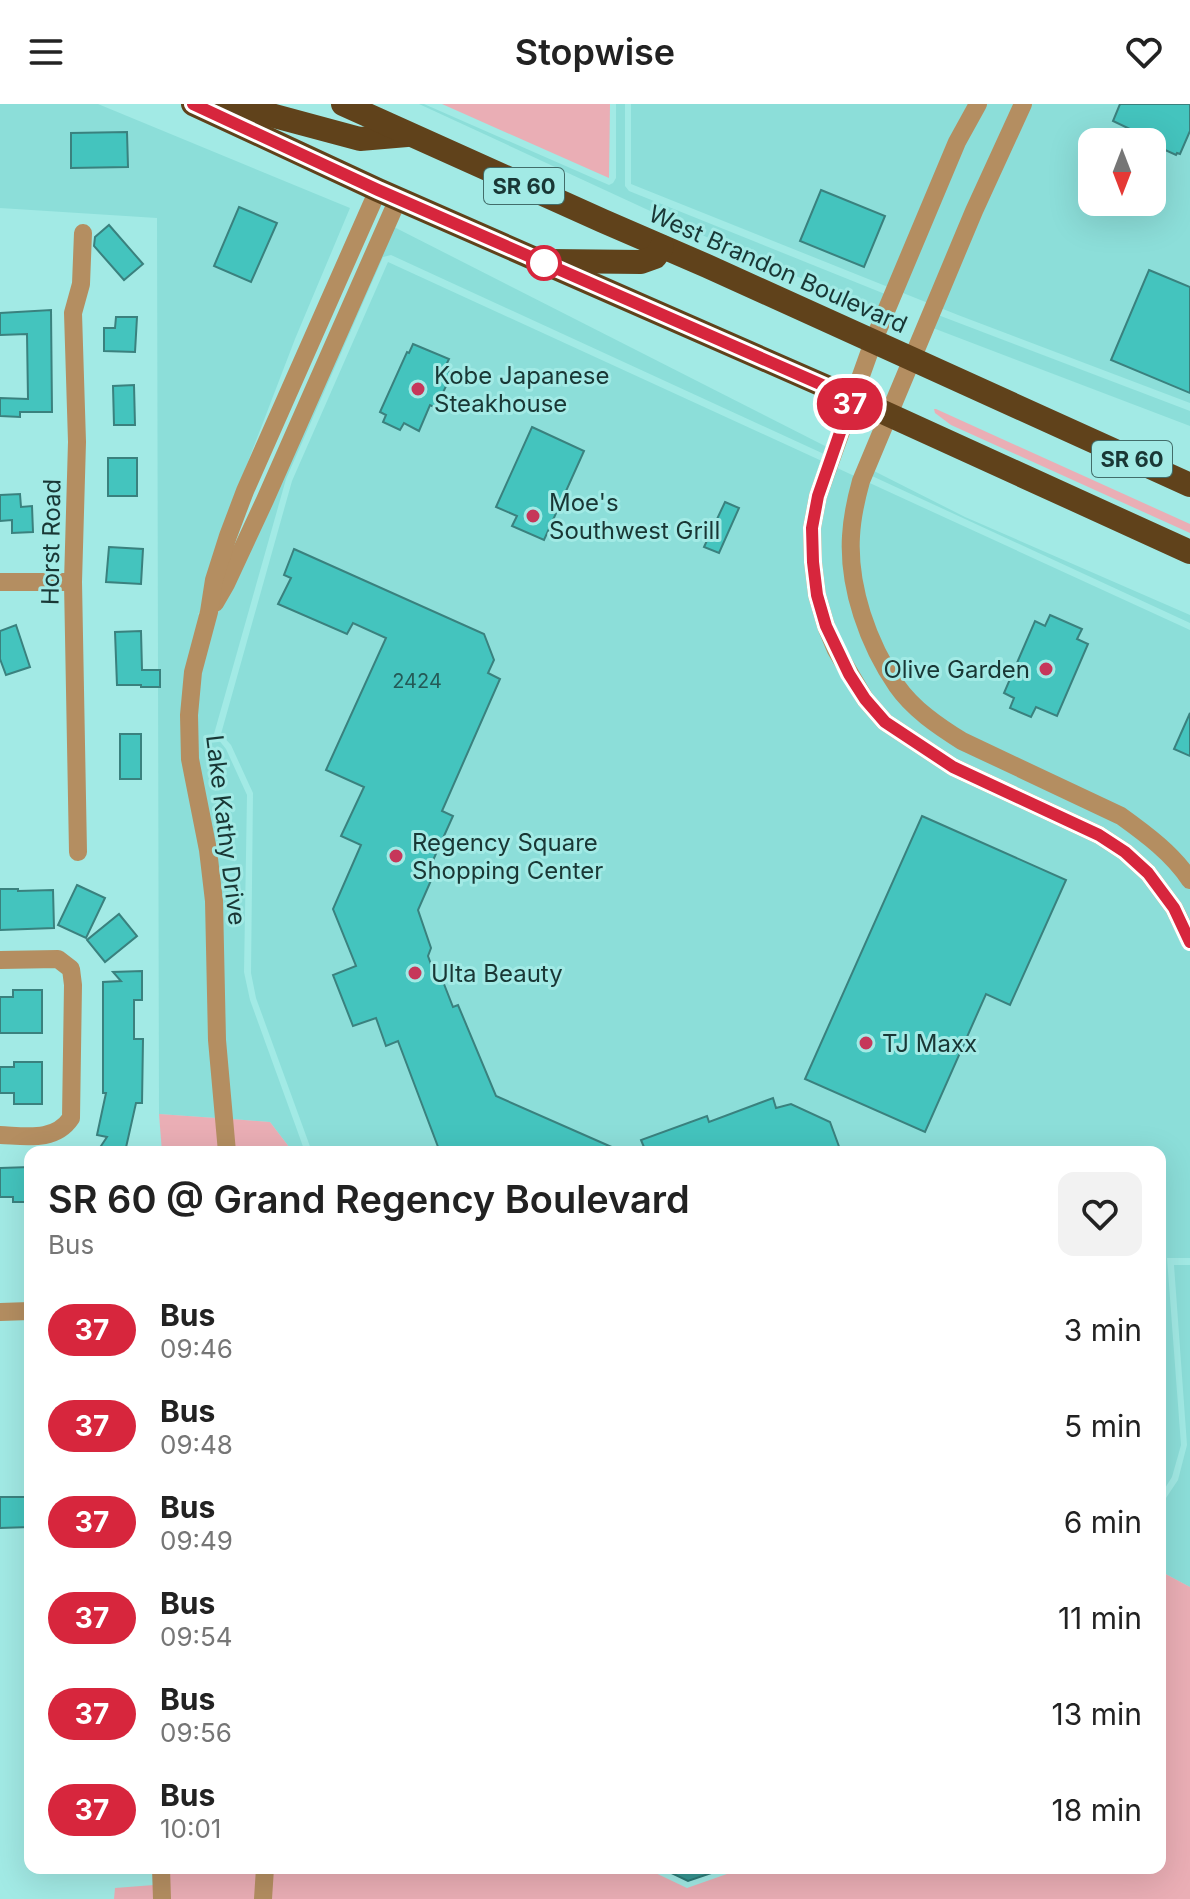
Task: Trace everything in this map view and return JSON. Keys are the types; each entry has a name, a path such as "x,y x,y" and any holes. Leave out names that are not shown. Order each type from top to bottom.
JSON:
{"highway":[{"name":"SR 60","path":"193,104 1190,552"},
{"path":"230,104 360,139 409,135"},
{"name":"West Brandon Boulevard","path":"343,104 1190,485"},
{"path":"539,261 641,262 655,257 662,247"}],"street":[{"path":"978,104 957,142 873,342 818,496 812,528 817,595 836,650 865,699 885,722 953,767 1099,835 1125,852 1148,873 1174,908 1190,941"},
{"path":"1023,104 974,211 861,481 851,537 851,565 857,593 872,640 898,688 939,727 962,741 1121,816 1167,854 1190,880"},
{"name":"Lake Kathy Drive","path":"226,1146 217,1040 214,901 208,850 190,759 193,672 214,580 245,491 388,194"},
{"name":"Horst Road","path":"78,852 73,582 77,442 73,313 81,284 83,233"},
{"path":"0,582 73,582"},
{"path":"1058,816 1070,791"},
{"path":"0,960 58,959 71,969 73,985 71,1118 49,1136 0,1135"},
{"path":"0,1312 24,1311"},
{"path":"161,1874 162,1899"},
{"path":"263,1899 265,1874"}],"shaded area":[{"path":"0,104 98,104 350,208 295,339 221,532 185,671 207,902 216,1118 159,1114 157,218 0,208"},
{"path":"419,104 609,185 616,178 616,104 625,104 625,186 629,191 885,294 879,308 767,265"},
{"path":"442,104 610,104 609,178"},
{"path":"631,104 1190,104 1190,403 958,315 631,184"},
{"path":"394,227 827,447 824,454 391,255 383,257 286,479 214,734 226,749 247,795 244,972 250,1000 303,1146 288,1146 270,1122 232,1119 198,758 197,715 200,674 216,616 233,588"},
{"path":"388,262 1190,630 1190,1258 1167,1258 1181,1445 1172,1477 1166,1486 1166,1146 310,1146 256,998 251,973 253,793 231,745 221,734 292,481"},
{"path":"938,315 1190,411 1190,426 933,328"},
{"path":"934,409 1190,524 1190,533 951,425"},
{"path":"874,471 965,517 1190,615 1190,623 872,476"},
{"path":"159,1114 216,1118 218,1146 162,1146"},
{"path":"232,1119 270,1122 288,1146 234,1146"},
{"path":"1174,1265 1190,1265 1190,1587 1166,1574 1166,1498 1178,1480 1187,1445"},
{"path":"1166,1574 1190,1587 1190,1899 271,1899 273,1874 658,1874 687,1888 727,1874 1166,1874"},
{"path":"169,1874 257,1874 255,1899 169,1899"},
{"path":"673,1874 708,1874 688,1881"},
{"path":"154,1885 154,1899 114,1899 115,1888"}],"building":[{"path":"1120,104 1190,104 1190,131 1180,154 1176,155 1166,150 1166,128 1128,128 1113,121"},
{"path":"127,132 128,167 71,168 71,133"},
{"path":"821,190 885,216 864,267 800,241"},
{"path":"239,207 277,223 251,282 214,266"},
{"path":"109,225 143,264 124,280 94,246 95,237"},
{"path":"1149,270 1190,287 1190,393 1111,360"},
{"path":"51,310 52,412 20,412 20,417 0,416 0,398 28,399 27,334 0,335 0,313"},
{"path":"116,317 137,317 135,352 104,351 104,328 115,328"},
{"name":"Kobe Japanese Steakhouse","path":"413,344 449,359 444,369 452,373 436,408 430,405 419,431 404,423 400,430 383,422 386,415 380,412"},
{"path":"134,385 135,425 114,425 113,386"},
{"path":"532,427 584,451 544,540 512,526 517,516 496,507"},
{"path":"108,458 137,458 137,496 108,496"},
{"path":"20,494 21,507 32,506 33,532 12,533 12,520 0,521 0,495"},
{"path":"725,502 739,508 719,553 704,547"},
{"path":"109,547 143,549 141,584 106,582"},
{"name":"Regency Square Shopping Center","path":"294,549 484,634 494,660 488,673 500,679 442,811 453,816 430,867 436,869 418,910 431,948 428,956 437,981 442,979 453,1007 458,1005 496,1096 609,1146 438,1146 398,1041 386,1046 376,1018 353,1026 333,975 356,966 333,909 361,845 341,836 364,787 326,770 386,638 353,623 347,634 278,604 291,578 284,575"},
{"name":"Olive Garden","path":"1050,615 1082,629 1077,639 1088,644 1057,716 1036,707 1031,717 1010,708 1014,698 1004,693 1035,621 1045,626"},
{"path":"16,625 30,667 6,675 0,659 0,631"},
{"path":"141,631 142,670 160,670 160,687 117,685 115,632"},
{"path":"1190,713 1190,756 1174,749"},
{"path":"120,734 141,734 141,779 120,779"},
{"path":"922,816 1066,880 1010,1005 986,994 925,1132 805,1079"},
{"path":"77,885 105,898 86,938 58,925"},
{"path":"0,889 53,890 54,928 0,930"},
{"path":"119,914 137,936 105,962 87,940"},
{"path":"142,971 142,1000 134,1000 134,1039 143,1039 142,1103 136,1103 126,1146 101,1146 107,1137 97,1135 106,1093 103,1093 103,982 121,981 113,972"},
{"path":"13,990 42,990 42,1033 0,1033 0,997 13,997"},
{"path":"14,1062 42,1062 42,1104 14,1104 14,1093 0,1093 0,1067 14,1067"},
{"path":"773,1098 776,1108 791,1104 830,1122 839,1146 644,1146 641,1140 707,1116 709,1122"},
{"path":"24,1167 24,1202 13,1202 13,1197 0,1197 0,1168"},
{"path":"0,1497 24,1497 24,1527 0,1528"}],"bus line":[{"name":"37","path":"193,104 378,190 852,398 818,496 812,528 817,595 826,626 849,674 885,722 953,767 1099,835 1125,852 1148,873 1174,908 1190,942"}],"place":[{"name":"Kobe Japanese Steakhouse","path":"418,389"},
{"name":"Moe's Southwest Grill","path":"533,516"},
{"name":"Olive Garden","path":"1046,669"},
{"name":"Regency Square Shopping Center","path":"396,856"},
{"name":"Ulta Beauty","path":"415,973"},
{"name":"TJ Maxx","path":"866,1043"}]}
